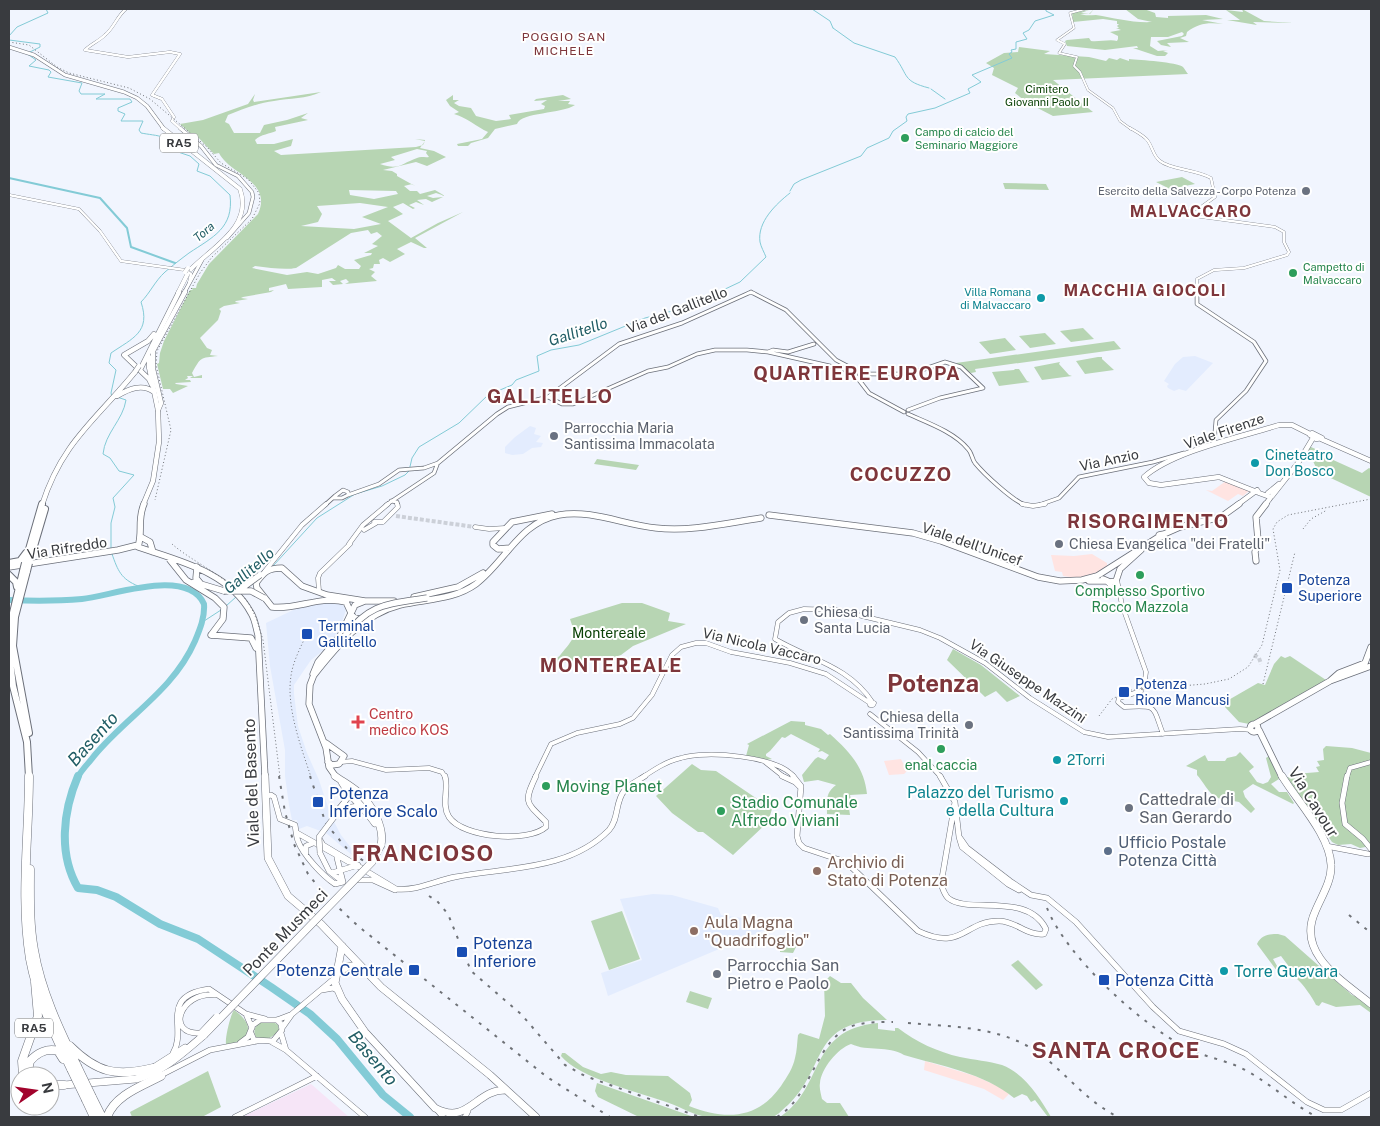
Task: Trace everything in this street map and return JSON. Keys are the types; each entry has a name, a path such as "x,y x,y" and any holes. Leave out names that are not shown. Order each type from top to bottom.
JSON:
{"highway":[{"name":"RA5","path":"9,48 20,50 62,75 135,98 144,106 163,130 231,184 239,193 242,203 238,219 188,271 140,367"},
{"name":"RA5","path":"71,1065 65,1041 48,1003 36,963 32,939 30,899 32,768 30,736 13,665 9,637 25,571 53,483 62,463 76,442 136,373 150,352 188,271"},
{"path":"152,386 146,376 124,355 150,342 159,326"},
{"path":"129,351 144,350 143,359"},
{"path":"150,352 148,363 158,410"},
{"path":"119,394 136,388 149,388 154,392"},
{"name":"RA5","path":"25,571 37,523 50,483 64,453 119,394"},
{"path":"9,563 20,561 24,556 37,523"},
{"path":"9,575 16,582 19,591"},
{"name":"RA5","path":"19,692 28,752 26,899 28,943 36,980 71,1065 89,1099 102,1117"},
{"name":"RA5","path":"22,1066 38,1016 39,1004 34,988 36,980"},
{"name":"RA5","path":"65,1041 84,1060 104,1071 131,1074 158,1072"},
{"name":"RA5","path":"27,1066 35,1054 50,1049 58,1051 62,1059 71,1065"},
{"path":"107,1117 114,1103 158,1072"},
{"name":"RA5","path":"89,1099 94,1117"}],"main road":[{"path":"126,9 119,14 119,18 109,28 107,35 92,43 85,50 128,57 172,52 180,54 170,72 158,82 152,95 162,100 174,117 173,122 201,146 216,165 238,176 253,194 251,209 246,219 200,262 154,351 153,369 161,400 161,407 158,410 159,442 153,481 139,516 140,544"},
{"name":"Viale Firenze","path":"1256,491 1219,477 1161,485 1149,483 1144,477 1152,470 1196,450 1283,424 1295,426 1311,436 1319,435 1321,438 1371,461"},
{"path":"1256,561 1255,552 1258,540 1256,517 1270,495 1298,463 1311,436"},
{"path":"1106,581 1101,574 1164,534 1220,517 1256,491 1270,495"},
{"path":"313,677 354,630 370,618 396,606 457,594 474,585 513,547 531,528 550,517 573,514 644,526 669,528 761,517 669,526 645,524 573,511 512,522 496,538 493,545 500,553 499,560"},
{"name":"Viale dell'Unicef","path":"1101,574 1074,581 1050,580 913,533 770,516 913,535 1049,582 1075,583 1117,580"},
{"path":"520,520 528,522 531,528"},
{"path":"1117,580 1120,569 1130,558 1164,534"},
{"path":"140,544 148,543"},
{"path":"140,544 148,543"},
{"path":"148,543 153,552"},
{"name":"Via Rifreddo","path":"9,567 106,553 140,544"},
{"name":"Viale del Basento","path":"140,544 169,559 195,566 216,577 233,589 252,614 257,632 262,685 268,858 274,872 293,902 321,924 381,987 490,1075 536,1117"},
{"path":"498,549 513,547"},
{"name":"Viale del Basento","path":"169,559 180,576 218,600 224,607 225,614 212,635 252,638"},
{"path":"1114,565 1120,569"},
{"path":"179,572 183,568 195,566 196,578 201,584"},
{"path":"224,591 245,586 262,573 277,568 286,570 302,586 319,591 324,595 374,602 443,592 469,582 491,568"},
{"path":"262,573 256,585 269,604 276,608 296,606 310,601 334,599 346,602 356,619 370,618"},
{"path":"313,677 318,666 357,619 369,610 428,598 456,590 484,574"},
{"path":"188,581 224,591 251,591 264,598"},
{"path":"313,677 318,662 340,636 351,611 356,605 365,602"},
{"path":"374,602 379,608 377,614"},
{"path":"257,632 256,636 252,638 259,653"},
{"path":"1256,728 1330,681 1368,665 1371,647"},
{"name":"Via Nicola Vaccaro","path":"313,677 309,699 310,712 324,741 327,760"},
{"name":"Via Cavour","path":"1256,728 1283,779 1326,846 1332,872 1310,922 1310,939 1323,962 1371,1004"},
{"name":"Via Nicola Vaccaro","path":"324,741 332,749 342,753"},
{"path":"327,760 332,753 342,753 344,758 335,769 349,795 370,815 379,835 379,845"},
{"path":"327,760 332,765 340,763"},
{"path":"327,760 331,772 363,797 372,809 382,832 379,845"},
{"name":"Ponte Musmeci","path":"203,1034 347,883 372,862 379,845"},
{"name":"Ponte Musmeci","path":"203,1034 369,860 379,845"},
{"path":"342,946 342,958 336,976 338,991 363,1031 401,1069 436,1109 454,1114 467,1114 488,1092 491,1086 490,1075"},
{"path":"336,976 348,966 360,966"},
{"path":"158,1072 162,1063 203,1034"},
{"path":"64,1085 120,1080 158,1072 182,1055 203,1034"},
{"path":"488,1092 499,1088 507,1090"}],"street":[{"path":"1085,9 1070,12 1074,28 1069,34 1057,40 1065,44 1059,53 1077,57 1074,66 1080,72 1086,88 1116,112 1120,121 1148,140 1150,150 1156,159 1170,166 1202,173 1211,178 1215,197 1201,207 1185,213 1193,217 1275,227 1283,230 1289,254 1244,268 1214,270 1200,276 1196,280 1197,304 1245,335 1260,350 1266,361 1246,391 1216,420 1214,444"},
{"path":"9,195 79,209 100,231 121,261 176,267 191,274 189,283"},
{"name":"Via Anzio","path":"751,292 786,310 838,364 858,374"},
{"name":"Via del Gallitello","path":"429,467 438,463 480,427 508,407 548,396 620,344 694,318 751,292"},
{"path":"768,352 772,350 784,352 795,350 816,342 815,338"},
{"path":"812,344 822,346"},
{"path":"548,396 562,404 573,404 648,371 668,368 706,351 746,350 768,352 820,363 838,364"},
{"path":"858,374 907,375 932,364 944,362 961,367 978,388 948,395 908,412"},
{"path":"820,363 838,364"},
{"name":"Via Anzio","path":"838,364 858,374 872,395 938,428 966,447 970,451 975,463 1017,504 1033,505 1056,500 1062,496 1072,480 1079,476 1154,462 1172,456"},
{"path":"847,367 877,375"},
{"path":"858,374 868,372"},
{"path":"898,408 915,408"},
{"path":"1172,456 1196,450"},
{"path":"1172,456 1179,456 1179,459"},
{"name":"Via del Gallitello","path":"435,470 438,463"},
{"path":"319,591 318,578 320,574 373,518 390,502 417,482 434,473 435,470 429,467 399,470 379,484 348,493 342,498 335,497"},
{"path":"417,482 424,468"},
{"path":"416,469 421,474 427,476"},
{"path":"262,573 277,557 302,524 340,491 348,493"},
{"path":"388,518 397,515 398,503 402,494"},
{"path":"390,502 398,503"},
{"path":"349,544 366,528 383,522 397,508"},
{"path":"373,518 373,521 376,523"},
{"path":"475,527 489,529 507,527"},
{"path":"489,529 496,538"},
{"path":"1117,580 1119,595 1146,672 1143,689 1118,699 1122,706 1148,706 1155,710 1163,734"},
{"path":"1106,581 1113,586 1119,595"},
{"name":"Via Giuseppe Mazzini","path":"871,703 855,679 839,668 775,639 778,622 782,617 804,609 837,610 920,630 985,663 1030,698 1078,730 1108,737 1256,728"},
{"name":"Via Nicola Vaccaro","path":"340,763 347,761 355,762 387,770 427,768 438,770 447,778 444,799 446,813 459,826 491,834 530,836 542,832 546,827 546,822 529,805 527,795 551,744 577,733 623,723 633,718 652,695 672,655 681,647 696,643 706,643 731,652 803,666 830,675 871,703"},
{"path":"871,703 870,714 929,760 941,775 955,802 958,814 960,843 964,849 1008,884 1047,898 1076,922 1153,1007 1179,1031 1224,1044 1246,1054 1307,1102 1324,1110 1341,1110 1371,1094"},
{"name":"Via Nicola Vaccaro","path":"342,753 355,762"},
{"path":"266,796 273,796 280,820 294,824 298,841 328,880 337,884 368,878 390,889 400,890 419,888 460,877 534,867 555,860 597,840 612,827 618,802 624,790 654,769 672,760 687,756 740,756 763,761 789,770 797,779 801,789 797,836 799,843 806,849 846,862 918,931 929,937 951,939 963,936 982,925 997,921 1008,922 1036,935 1044,934 1045,925 1031,914 996,904 958,902 950,899 944,893 941,884 955,802"},
{"path":"763,761 784,777 795,782 801,789"},
{"path":"1370,852 1363,838 1345,824 1343,795 1350,768 1371,762"},
{"path":"335,816 344,808 360,806 365,803 363,797 354,793 349,795 321,833 317,844 331,873 347,883"},
{"path":"297,833 335,855 354,862"},
{"path":"321,833 319,839 321,844 400,890"},
{"path":"306,853 306,846 313,843"},
{"path":"1326,846 1370,852"},
{"path":"335,855 347,883"},
{"path":"331,873 353,865 360,866"},
{"path":"270,1041 282,1030 292,1014 336,976"},
{"path":"320,990 333,988 338,991"},
{"path":"162,1063 173,1054 178,1043 176,1018 181,1004 190,996 202,990 209,989 246,1014 277,1020 292,1014"},
{"path":"203,1034 186,1032 181,1020 186,1004 201,994 217,995"},
{"path":"246,1014 252,1039 257,1041"},
{"path":"237,1045 246,1040 258,1022 265,1019"},
{"path":"277,1020 281,1024 286,1050"},
{"path":"158,1072 210,1050 257,1041 270,1041 286,1050 364,1117"},
{"path":"235,1117 316,1076"},
{"path":"436,1109 443,1117"}],"shaded area":[{"path":"1195,356 1213,363 1186,391 1179,389 1174,391 1168,388 1169,384 1164,381 1175,364 1183,357"},
{"path":"530,426 536,428 534,434 541,436 536,442 543,443 541,447 532,448 523,454 512,455 505,453 505,447"},
{"path":"1226,481 1249,491 1243,496 1238,494 1228,501 1206,490 1212,491"},
{"path":"1092,554 1107,563 1107,566 1096,573 1077,578 1063,576 1062,572 1055,571 1051,555 1074,556"},
{"path":"310,602 342,603 346,610 337,636 311,660 294,685 294,694 298,726 307,753 319,780 331,816 341,835 355,853 352,855 326,833 307,826 299,829 297,820 292,820 289,805 285,776 285,750 270,666 266,623"},
{"path":"901,759 907,771 904,774 889,775 884,761"},
{"path":"653,894 672,895 718,908 721,915 769,922 769,928 608,996 601,973 642,960 620,899"},
{"path":"925,1061 975,1076 1002,1088 1009,1094 1003,1100 984,1089 924,1070"},
{"path":"311,1084 349,1117 242,1117"}],"green space":[{"path":"1125,9 1144,9 1155,13 1156,17 1206,15 1223,19 1202,20 1223,24 1208,23 1195,27 1187,32 1186,36 1180,38 1189,42 1167,43 1171,47 1161,45 1157,41 1182,36 1184,34 1182,32 1168,37 1151,37 1150,46 1158,51 1168,50 1163,51 1168,53 1165,56 1157,56 1133,48 1138,48 1137,46 1105,50 1067,46 1065,41 1067,40 1089,38 1091,41 1117,41 1118,36 1110,32 1121,30 1116,28 1119,28 1117,21 1103,19 1073,22 1072,13 1089,10 1081,13 1089,14 1080,14 1152,22 1138,19"},
{"path":"1242,9 1264,21 1294,23 1253,22 1257,25 1227,20 1240,20 1226,10 1243,12"},
{"name":"Cimitero Giovanni Paolo II","path":"1019,47 1050,51 1044,54 1089,57 1106,61 1109,58 1117,60 1120,58 1129,61 1129,59 1179,65 1188,74 1053,80 1093,112 1053,116 1026,102 1015,93 1018,88 992,75 994,68 986,63 1004,53 1018,52"},
{"path":"321,92 245,108 228,115 225,122 229,124 234,133 260,133 264,125 308,113 301,118 308,120 275,127 276,131 255,140 257,144 274,144 293,139 291,146 274,151 281,155 416,147 422,145 420,148 434,151 446,157 427,166 416,162 400,166 418,157 429,157 426,153 427,151 417,149 391,157 395,160 380,164 392,167 400,166 383,170 392,171 412,184 404,186 410,191 417,191 420,194 435,190 445,196 436,193 427,196 433,198 443,197 432,202 426,199 417,200 424,205 416,202 409,205 415,208 413,209 403,203 393,207 403,214 388,221 411,238 463,212 415,238 427,248 411,242 397,249 405,254 390,262 383,258 379,260 380,264 374,264 373,268 369,269 375,272 371,276 377,281 345,284 349,282 346,279 340,281 343,284 333,285 329,281 336,281 332,278 322,280 322,287 288,289 286,284 269,288 269,291 274,290 271,292 243,297 241,298 248,299 235,302 240,303 224,306 219,309 221,311 218,320 200,338 207,348 212,350 210,355 218,356 202,359 197,364 192,373 194,377 202,375 202,378 190,378 193,376 187,376 188,378 185,380 190,380 191,382 175,383 188,386 173,393 170,389 163,389 157,364 159,363 160,353 164,341 190,290 193,290 191,288 196,288 209,264 258,214 261,203 260,193 248,179 231,167 219,153 214,154 195,134 191,134 180,124 203,120 248,104 255,94 254,102","holes":["349,190 396,191 398,194 374,199 350,195","360,203 388,207 362,217 381,224 354,229 301,226 318,222 322,214 317,206","368,230 371,234 377,232 382,236 372,244 378,246 364,253 372,253 371,255 354,260 361,266 359,269 345,269 338,265 336,268 318,274 307,272 287,275 252,268 255,266 283,269 296,268 351,233"]},
{"path":"453,95 453,100 459,100 454,103 471,108 476,116 496,121 511,119 509,115 544,109 545,106 541,104 547,100 534,101 536,99 563,95 571,99 558,101 570,101 568,104 575,105 561,110 526,117 517,124 495,129 488,138 471,143 468,146 458,146 457,144 482,139 488,132 463,117 454,114 459,112 450,106 446,100"},
{"path":"1182,177 1195,184 1170,189 1156,182"},
{"path":"1003,183 1046,184 1049,190 1005,189"},
{"path":"1083,328 1094,339 1071,342 1060,331"},
{"path":"1045,333 1056,344 1030,348 1019,336"},
{"path":"1005,338 1016,350 990,354 979,342"},
{"path":"1114,341 1121,349 975,369 976,372 971,373 956,363"},
{"path":"1102,357 1114,370 1085,374 1076,361"},
{"path":"1060,362 1059,364 1072,376 1042,380 1034,367"},
{"path":"1019,369 1027,381 1030,382 999,386 992,372"},
{"path":"1311,447 1333,457 1331,459 1362,473 1369,468 1371,469 1371,497 1318,472 1308,450"},
{"path":"597,459 639,465 636,470 594,464"},
{"name":"Montereale","path":"622,603 642,603 670,613 668,621 686,624 633,646 621,655 612,658 548,664 560,656 574,637 575,634 570,619"},
{"path":"953,649 981,665 1020,696 1007,702 996,691 985,697 947,660"},
{"path":"1281,656 1285,658 1290,656 1326,680 1249,724 1239,722 1225,707 1225,702 1258,683 1265,685 1274,664"},
{"path":"791,721 805,722 805,725 821,729 828,735 830,734 855,761 863,776 867,794 850,795 853,808 849,808 850,815 827,814 828,794 836,785 818,780 804,782 802,775 815,759 818,757 825,760 829,755 822,751 818,752 820,749 791,734 785,738 782,737 766,754 766,756 772,759 766,760 746,756 749,745 747,744"},
{"path":"1326,746 1352,748 1371,753 1371,846 1360,848 1351,844 1338,845 1332,842 1287,777 1297,779 1295,774 1319,772 1316,767 1320,766 1317,761 1324,760 1323,749"},
{"path":"1240,752 1254,767 1249,771 1257,782 1263,784 1268,782 1271,777 1266,758 1269,756 1279,779 1271,784 1279,792 1287,792 1294,803 1253,784 1243,791 1245,797 1255,809 1251,813 1239,802 1222,799 1213,795 1197,775 1197,770 1186,766 1205,755 1208,761 1225,761 1227,758 1236,756"},
{"name":"Stadio Comunale Alfredo Viviani","path":"692,764 701,770 716,771 772,809 768,822 733,855 703,832 698,832 672,813 656,796"},
{"path":"622,911 640,959 609,970 591,921"},
{"path":"1278,934 1285,936 1352,995 1360,998 1371,1007 1371,1013 1360,1005 1336,1007 1322,1002 1319,1006 1316,1005 1296,978 1285,978 1284,973 1290,968 1281,956 1273,959 1280,971 1280,975 1257,944 1266,936"},
{"path":"782,937 800,939 793,953 780,952 780,939"},
{"path":"1018,960 1043,985 1036,990 1011,965"},
{"path":"830,976 841,983 851,983 863,998 887,1020 862,1022 844,1028 832,1037 823,1048 801,1090 788,1105 773,1117 721,1118 698,1115 596,1078 570,1064 561,1056 562,1053 565,1053 583,1067 601,1074 611,1072 626,1075 668,1076 690,1093 692,1100 689,1106 702,1111 728,1115 751,1111 772,1097 781,1086 794,1062 798,1035 800,1033 819,1039 825,1016 824,982"},
{"path":"690,991 712,998 708,1009 686,1002"},
{"path":"234,1010 245,1021 248,1026 248,1032 242,1040 226,1044 228,1027"},
{"path":"262,1022 275,1023 278,1025 279,1030 269,1038 256,1037 255,1028"},
{"path":"878,1023 878,1029 895,1031 895,1028 898,1028 920,1042 944,1052 1002,1065 1010,1069 1031,1087 1051,1117 1048,1117 1035,1100 1031,1102 1027,1096 1022,1094 1014,1098 1002,1089 976,1076 891,1050 864,1048 851,1044 836,1054 831,1060 823,1072 820,1085 822,1099 827,1103 840,1103 849,1117 780,1117 795,1104 805,1090 828,1048 839,1036 855,1028"},
{"path":"208,1071 221,1107 202,1117 132,1117 130,1112"},
{"path":"597,1083 694,1117 639,1117 598,1097 595,1091"}],"waterway":[{"path":"9,36 17,27 48,13 46,9"},
{"path":"812,9 830,21 833,28 854,43 895,57 910,80 929,88"},
{"name":"Gallitello","path":"790,191 794,184 801,180 861,156 867,148 889,138 893,131 907,121 906,117 908,114 935,108 970,93 968,89 981,82 972,75 1012,58 1009,54 1012,52 1011,50 1016,49 1016,42 1027,39 1023,33 1029,30 1035,21 1054,15 1046,11 1046,9"},
{"name":"Tora","path":"9,40 40,44 40,47 30,52"},
{"name":"Tora","path":"26,53 36,60 29,66 49,70 51,72 48,77 82,83 79,91 81,94 105,94 96,99 130,99 132,102 118,108 118,111 125,114 121,121 143,121 139,130 141,133 164,137 173,142 178,152 190,156 199,164 197,171 210,176 230,195 229,216 225,224 214,236 186,255 161,276 141,302 144,321 142,327 133,338 111,353 109,363 116,370 111,393 112,397"},
{"path":"931,89 945,99"},
{"path":"9,178 100,198 127,228 131,247 175,263"},
{"name":"Gallitello","path":"273,566 317,518 355,494 382,486 405,475 409,471 412,458 419,447 459,423 488,395 512,385 516,380 539,371 537,356 551,350 579,345 645,318 680,309 740,282 766,257 760,242 761,227 779,202 790,193"},
{"name":"Tora","path":"111,548 111,523 115,507 113,498 134,475 119,471 110,458 103,454 104,446 121,414 126,400 117,397"},
{"name":"Tora","path":"112,554 121,574 138,586"},
{"name":"Gallitello","path":"247,588 254,583"},
{"name":"Basento","path":"9,600 82,599 148,586 166,585 182,587 195,593 204,604 203,618 186,659 162,689 107,741 78,777"},
{"name":"Gallitello","path":"226,606 236,597"},
{"name":"Gallitello","path":"201,623 221,610"},
{"name":"Basento","path":"78,776 69,803 65,832 67,861 78,888 97,890 116,897 160,924 198,939 271,987 310,1014 337,1039 383,1095 410,1117"}],"tunnel":[{"path":"396,516 475,527"},
{"path":"1254,655 1259,658 1261,664"}],"railway":[{"path":"9,42 29,45 57,67 69,73 129,88 150,99 207,147 221,163 248,179 259,193 260,203 252,219 212,257 200,273 157,351 156,365 171,430 155,500"},
{"path":"1099,716 1112,699 1131,690 1205,684 1229,679 1248,667 1262,645 1280,570 1273,529 1277,522 1288,515 1371,499"},
{"path":"1303,529 1311,519 1327,510"},
{"path":"172,544 224,579 242,595 254,612 263,640 280,777"},
{"path":"1263,684 1295,552"},
{"path":"309,629 294,664 290,688 295,727 311,777"},
{"path":"279,776 285,812 294,844 308,874 325,895 358,926 547,1077 610,1117"},
{"path":"310,776 326,824 349,851 374,868"},
{"path":"429,896 437,901 448,914 471,971 521,1014 565,1065 585,1076 700,1117"},
{"path":"1047,908 1070,947 1107,987 1148,1023 1187,1048 1247,1071 1317,1117"},
{"path":"1349,915 1371,933"},
{"path":"777,1117 789,1108 799,1095 831,1041 855,1025 893,1022"},
{"path":"908,1023 961,1027 1013,1039 1044,1057 1088,1097 1118,1117"}],"place":[{"name":"Campo di calcio del Seminario Maggiore","path":"905,138"},
{"name":"Esercito della Salvezza - Corpo Potenza","path":"1306,191"},
{"name":"Campetto di Malvaccaro","path":"1293,273"},
{"name":"Villa Romana di Malvaccaro","path":"1041,298"},
{"name":"Parrocchia Maria Santissima Immacolata","path":"554,436"},
{"name":"Cineteatro Don Bosco","path":"1255,463"},
{"name":"Chiesa Evangelica \"dei Fratelli\"","path":"1059,544"},
{"name":"Complesso Sportivo Rocco Mazzola","path":"1140,575"},
{"name":"Potenza Superiore","path":"1287,588"},
{"name":"Chiesa di Santa Lucia","path":"804,620"},
{"name":"Terminal Gallitello","path":"307,634"},
{"name":"Potenza Rione Mancusi","path":"1124,692"},
{"name":"Centro medico KOS","path":"358,722"},
{"name":"Chiesa della Santissima Trinità","path":"969,725"},
{"name":"enal caccia","path":"941,749"},
{"name":"2Torri","path":"1057,760"},
{"name":"Moving Planet","path":"546,786"},
{"name":"Palazzo del Turismo e della Cultura","path":"1064,801"},
{"name":"Potenza Inferiore Scalo","path":"318,802"},
{"name":"Cattedrale di San Gerardo","path":"1129,808"},
{"name":"Stadio Comunale Alfredo Viviani","path":"721,811"},
{"name":"Ufficio Postale Potenza Città","path":"1108,851"},
{"name":"Archivio di Stato di Potenza","path":"817,871"},
{"name":"Aula Magna \"Quadrifoglio\"","path":"694,931"},
{"name":"Potenza Inferiore","path":"462,952"},
{"name":"Potenza Centrale","path":"414,970"},
{"name":"Torre Guevara","path":"1224,971"},
{"name":"Parrocchia San Pietro e Paolo","path":"717,974"},
{"name":"Potenza Città","path":"1104,980"}],"district":[{"name":"POGGIO SAN MICHELE","path":"564,44"},
{"name":"MALVACCARO","path":"1191,211"},
{"name":"MACCHIA GIOCOLI","path":"1145,290"},
{"name":"QUARTIERE EUROPA","path":"857,373"},
{"name":"GALLITELLO","path":"550,396"},
{"name":"COCUZZO","path":"901,474"},
{"name":"RISORGIMENTO","path":"1148,521"},
{"name":"MONTEREALE","path":"611,665"},
{"name":"Potenza","path":"933,684"},
{"name":"FRANCIOSO","path":"423,853"},
{"name":"SANTA CROCE","path":"1116,1050"}]}
